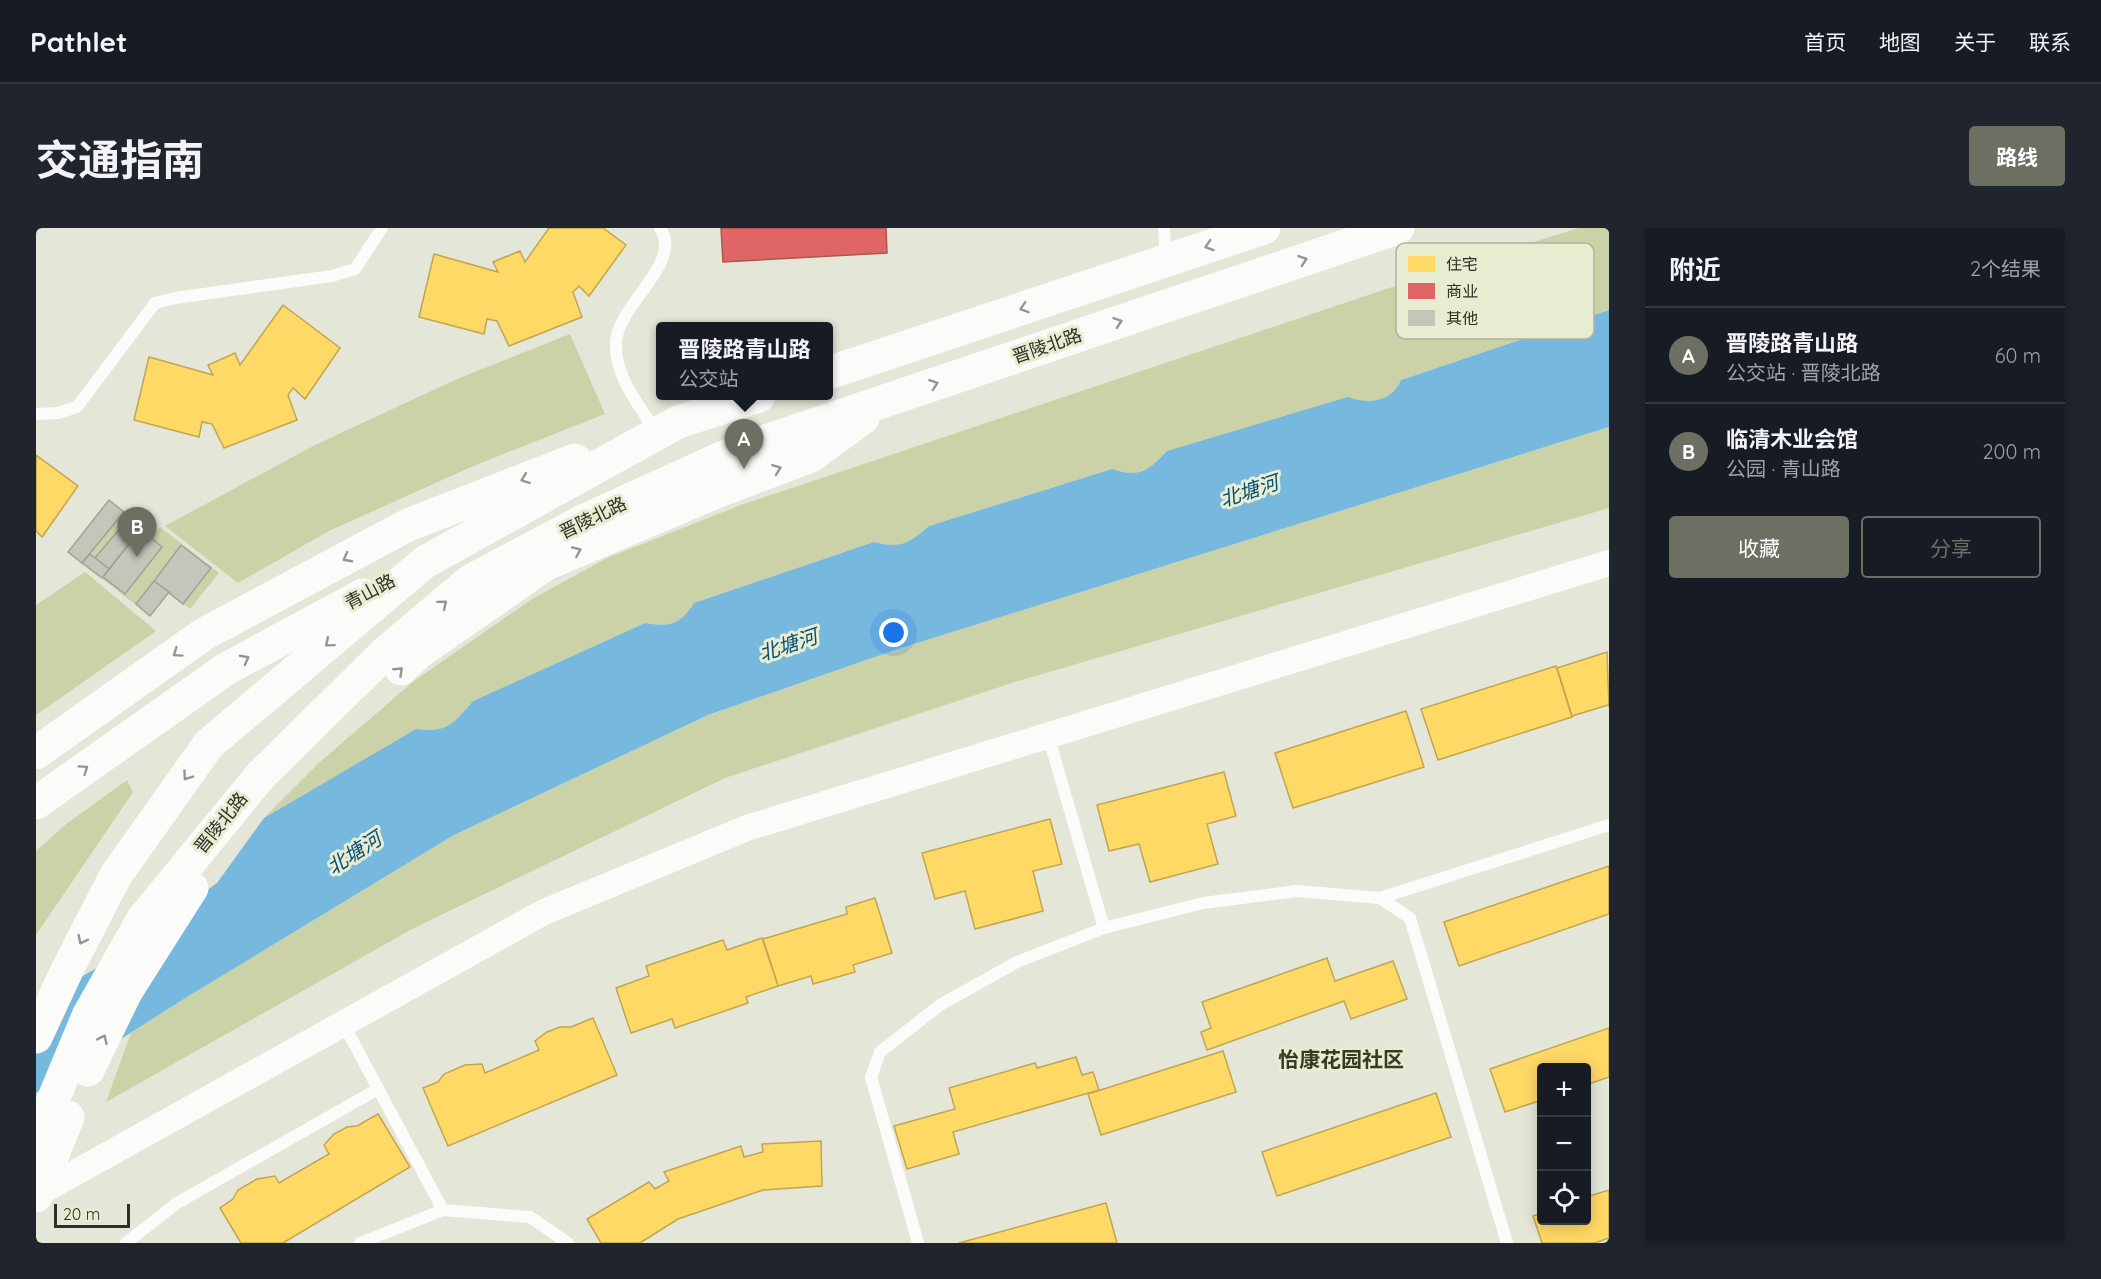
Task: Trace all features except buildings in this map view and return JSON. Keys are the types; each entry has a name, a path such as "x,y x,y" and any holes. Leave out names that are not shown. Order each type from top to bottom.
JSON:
{"main road":[{"path":"833,370 1264,228"},
{"name":"晋陵北路","path":"36,1141 66,1095 88,1016 143,919 261,775 386,652 470,581 585,520 739,450 1398,228"},
{"path":"36,1195 66,1095 126,992 186,896 279,781 418,653 546,564 721,490 811,456 890,399"},
{"path":"36,753 204,634 408,525 667,426 747,400"},
{"path":"36,1037 116,874 209,744 425,562 667,426"},
{"name":"青山路","path":"36,803 226,669 425,562 647,476 739,450"}],"street":[{"path":"36,1195 544,912 747,828 1609,563"}],"lane":[{"path":"36,414 58,413 77,407 155,303 175,298 333,276 355,269 382,228"},
{"path":"1164,228 1166,260"},
{"path":"664,231 666,256 621,322 616,342 619,365 630,394 667,426"},
{"path":"1048,735 1104,928"},
{"path":"918,1243 870,1077 880,1052 940,1005 1017,962 1104,928 1203,903 1298,891 1380,898 1609,825"},
{"path":"1380,898 1410,918 1507,1243"},
{"path":"344,1025 443,1210"},
{"path":"126,1243 177,1203 378,1089"},
{"path":"360,1243 443,1210 530,1217 568,1243"}],"green space":[{"path":"1579,228 1609,228 1609,310 1594,315 1594,243 1530,243"},
{"path":"1396,286 1396,339 1523,339 1401,380 1396,392 1380,400 1167,451 1149,468 1137,473 1112,469 929,526 904,543 891,545 874,542 694,603 684,616 674,623 661,625 645,623 473,701 452,725 438,732 416,729 264,818 321,761 414,681 532,599 607,558 741,505"},
{"path":"570,334 605,414 471,467 329,531 238,583 165,526 315,445 457,379"},
{"path":"1609,427 1609,508 1015,682 725,778 414,928 106,1102 131,1033 187,997 454,835 708,715 898,649"},
{"path":"109,500 153,535 160,527 219,573 190,609 169,593 150,616 68,552"},
{"path":"85,572 156,631 36,715 36,605"},
{"path":"127,780 133,792 36,935 36,851 65,825"}],"water":[{"name":"北塘河","path":"1609,310 1609,427 898,649 708,715 454,835 187,997 36,1093 36,1003 107,962 217,883 264,818 416,729 435,730 449,726 473,701 645,623 661,625 674,623 684,616 694,603 874,542 891,545 904,543 929,526 1112,469 1137,473 1149,468 1167,451 1348,397 1364,401 1379,400 1392,393 1401,380 1523,339 1594,339 1594,315"}],"place":[{"name":"晋陵路青山路","path":"744,469"},
{"name":"临清木业会馆","path":"137,557"}],"district":[{"name":"怡康花园社区","path":"1341,1060"}]}
